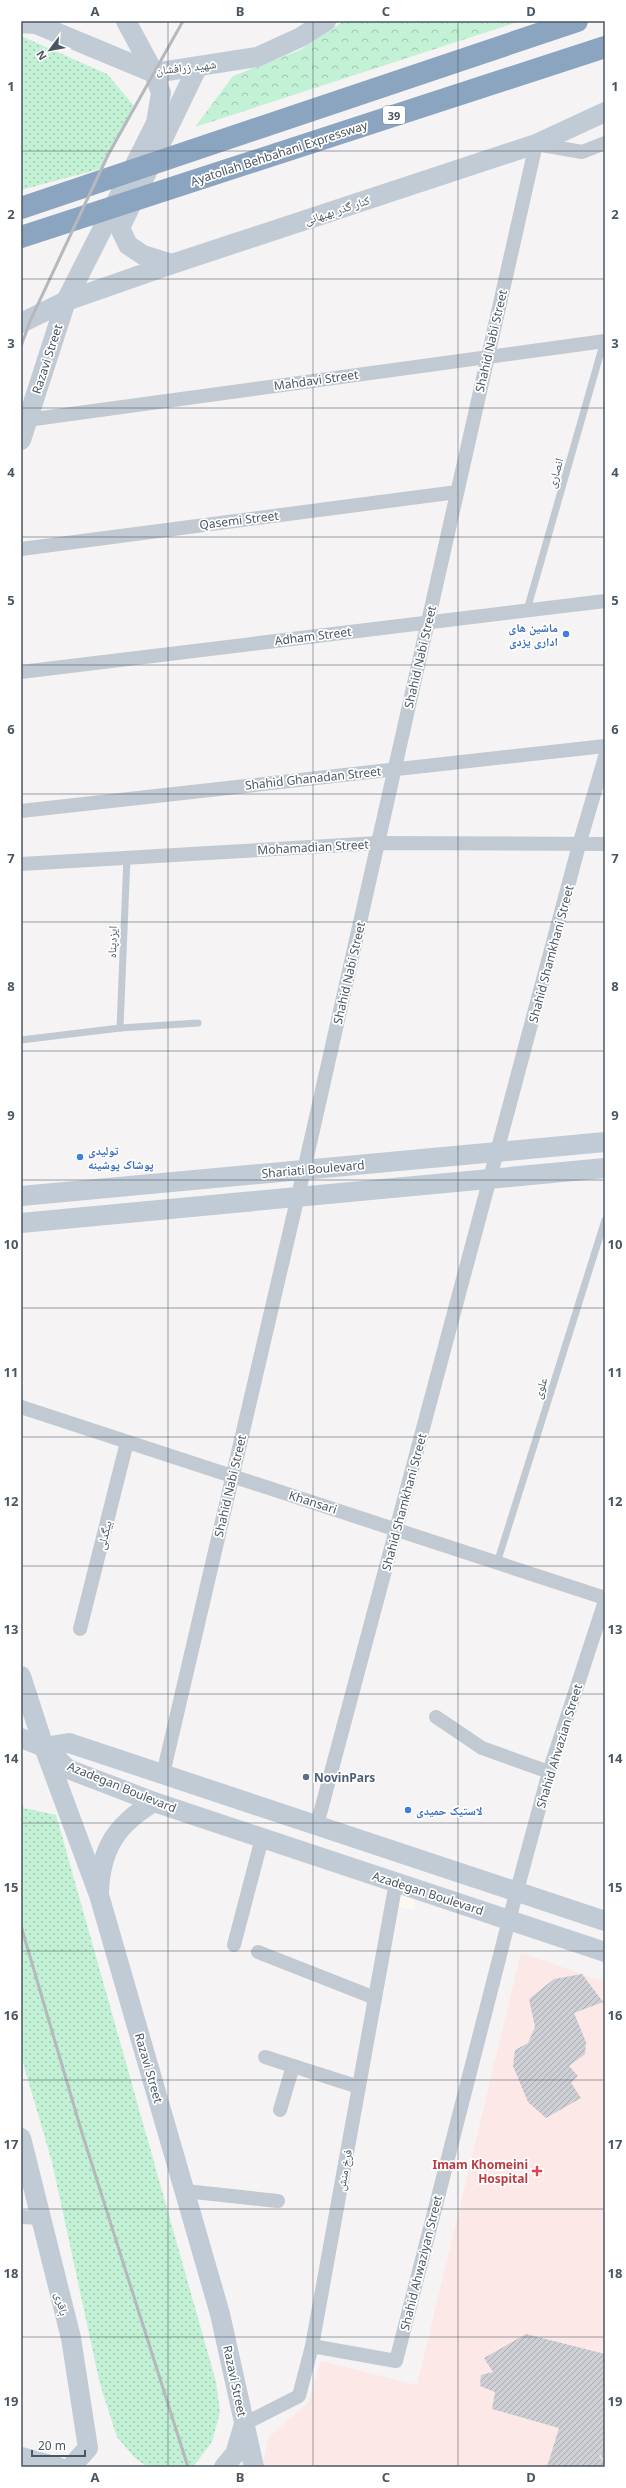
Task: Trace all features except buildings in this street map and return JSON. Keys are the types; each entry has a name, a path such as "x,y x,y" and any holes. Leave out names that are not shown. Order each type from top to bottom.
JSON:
{"highway":[{"path":"21,208 577,21"},
{"name":"Ayatollah Behbahani Expressway","path":"21,237 605,47"}],"main road":[{"name":"Razavi Street","path":"21,440 66,301 156,123 161,93 154,72 126,21"},
{"name":"شهید زرافشان","path":"21,23 36,24 154,72 197,68 257,58 304,29 326,21"},
{"path":"172,264 143,255 128,245 120,228 197,68"},
{"name":"کنار گذر بهبهانی","path":"21,323 66,301 172,264 536,144 605,112"},
{"name":"Shariati Boulevard","path":"21,1196 605,1142"},
{"path":"21,1223 605,1168"},
{"name":"Razavi Street","path":"21,1676 44,1747 99,1895 220,2314 254,2467"},
{"path":"21,1738 44,1747"},
{"name":"Azadegan Boulevard","path":"44,1747 69,1743 605,1921"},
{"name":"Azadegan Boulevard","path":"44,1747 68,1769 154,1802 605,1952"},
{"path":"99,1895 100,1872 110,1844 118,1831 134,1814 154,1802"},
{"name":"باقری","path":"21,2138 71,2338 88,2448 71,2467"},
{"path":"224,2467 235,2454 244,2424"},
{"path":"21,2458 58,2467"}],"street":[{"path":"536,144 582,152 605,143"},
{"name":"Shahid Nabi Street","path":"163,1774 296,1197 304,1170 536,144"},
{"name":"Mahdavi Street","path":"27,420 605,341"},
{"name":"Qasemi Street","path":"21,549 457,492"},
{"name":"Adham Street","path":"21,672 605,601"},
{"name":"Shahid Ghanadan Street","path":"21,811 605,746"},
{"name":"Shahid Shamkhani Street","path":"317,1826 499,1152 579,845 605,757"},
{"name":"Mohamadian Street","path":"21,864 378,843 605,844"},
{"name":"Khansari","path":"21,1407 605,1599"},
{"name":"بیگدلی","path":"80,1629 127,1442"},
{"name":"Shahid Ahvazian Street","path":"509,1920 550,1772 605,1599"},
{"path":"436,1717 482,1748 550,1772"},
{"path":"234,1945 262,1838"},
{"name":"فرخ منش","path":"244,2424 299,2396 312,2346 396,1882"},
{"name":"Shahid Ahwaziyan Street","path":"312,2346 396,2361 509,1920"},
{"path":"258,1952 375,1998"},
{"path":"265,2057 359,2087"},
{"path":"280,2110 293,2066"},
{"path":"185,2192 278,2201"},
{"path":"21,2217 42,2218"}],"lane":[{"name":"انصاری","path":"527,610 605,341"},
{"name":"ایزدپناه","path":"120,1028 126,857"},
{"path":"21,1040 120,1028 198,1023"},
{"name":"علوی","path":"497,1563 605,1220"}],"shaded area":[{"path":"400,1890 417,1894 413,1910 396,1906"},
{"name":"Imam Khomeini Hospital","path":"521,1953 605,1982 605,2467 262,2467 269,2437 308,2403 321,2361 417,2385"}],"green space":[{"path":"344,21 521,21 195,127 233,76 300,50"},
{"path":"21,36 107,74 135,107 103,168 21,190"},
{"path":"21,1799 24,1808 56,1815 216,2382 220,2412 212,2442 193,2467 148,2467 135,2458 117,2437 100,2384 52,2162 21,2056"}],"railway":[{"path":"21,346 31,319 108,155 183,21"},
{"path":"21,1926 82,2133 188,2467"}],"place":[{"name":"ماشین های اداری یزدی","path":"566,634"},
{"name":"تولیدی پوشاک پوشینه","path":"80,1157"},
{"name":"NovinPars","path":"306,1777"},
{"name":"لاستیک حمیدی","path":"408,1810"},
{"name":"Imam Khomeini Hospital","path":"537,2171"}]}
